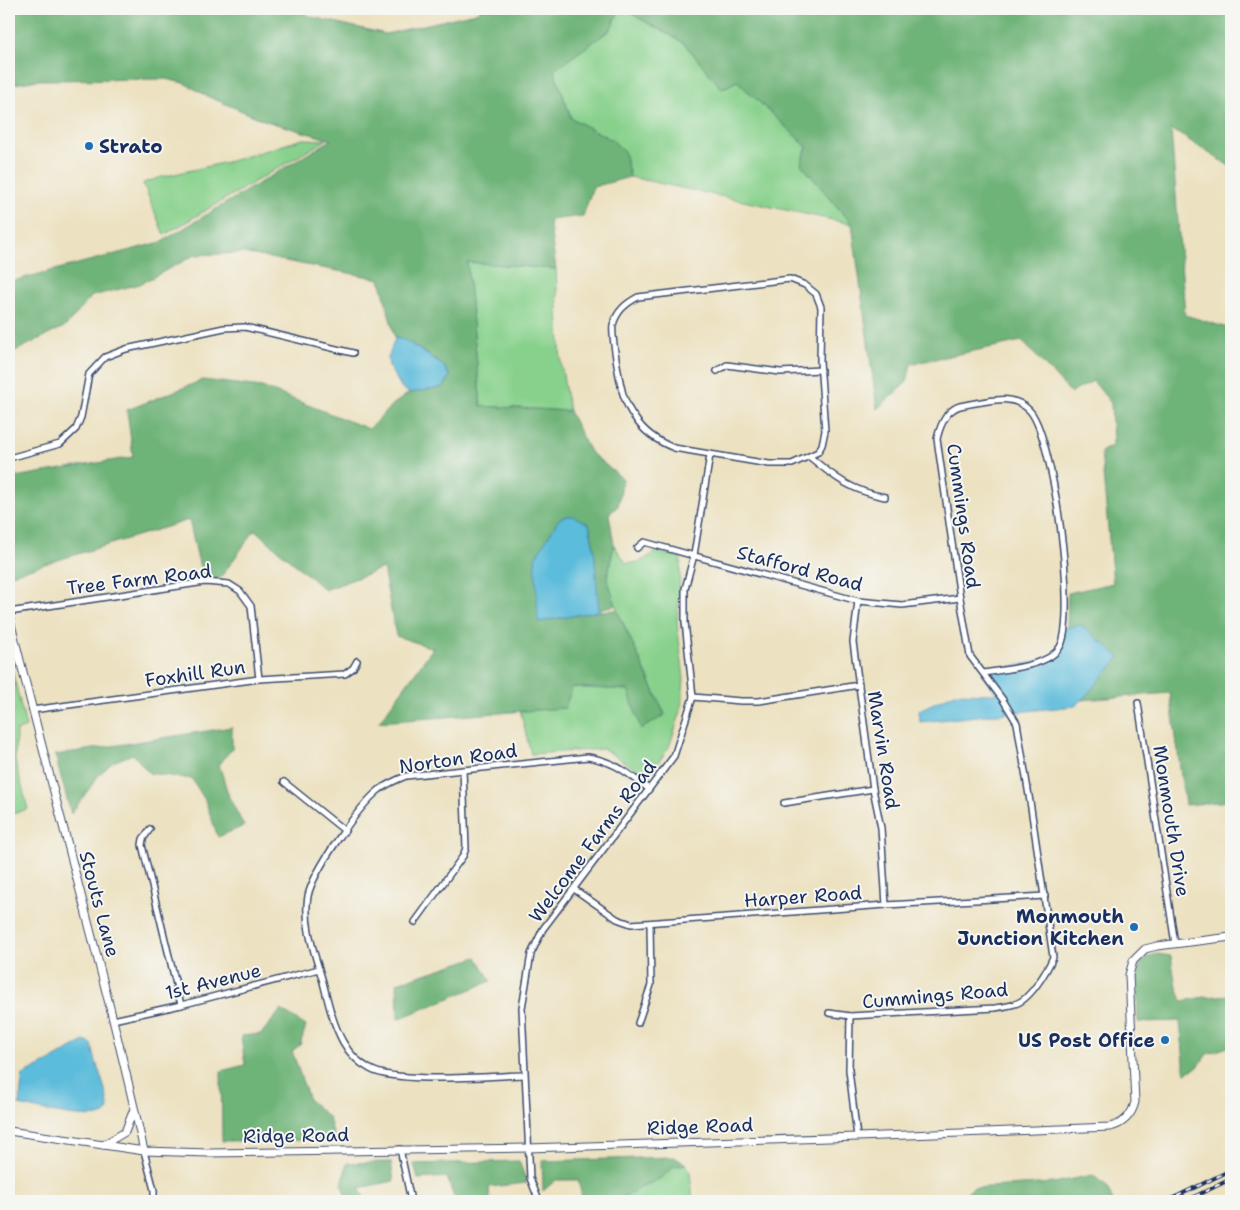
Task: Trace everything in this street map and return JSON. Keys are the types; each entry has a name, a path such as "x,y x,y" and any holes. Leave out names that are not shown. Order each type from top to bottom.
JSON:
{"street":[{"path":"790,279 805,285 816,294 821,307 821,370 825,431 822,445 818,452 792,464 770,464 710,456 674,448 661,442 648,433 636,420 627,406 622,392 612,328 618,313 627,303 638,297 790,279"},
{"path":"9,458 60,444 76,429 81,417 89,374 105,357 126,349 224,328 245,328 354,353"},
{"path":"717,370 727,365 780,372 821,370"},
{"name":"Cummings Road","path":"829,1013 850,1016 995,1008 1017,1004 1032,991 1048,969 1053,957 1017,723 970,656 937,439 940,427 948,414 958,406 1006,399 1018,402 1030,411 1038,423 1050,468 1060,525 1066,578 1065,635 1060,648 1050,657 1040,662 983,673"},
{"name":"Welcome Farms Road","path":"539,1201 530,1178 524,1076 522,1008 531,954 543,929 674,756 693,696 685,622 685,588 694,555 710,456"},
{"path":"810,457 833,477 854,489 885,497"},
{"name":"Stafford Road","path":"637,548 644,542 858,601 902,605 960,598"},
{"name":"Tree Farm Road","path":"9,612 205,582 229,584 240,591 251,606 259,679"},
{"name":"Marvin Road","path":"858,601 853,642 873,789 881,828 886,905"},
{"name":"Stouts Lane","path":"9,616 113,1020 154,1190 154,1201"},
{"name":"Foxhill Run","path":"32,710 259,679 345,674 353,668 356,661"},
{"path":"693,696 759,701 859,685"},
{"name":"Monmouth Drive","path":"1138,703 1175,944"},
{"name":"Norton Road","path":"524,1076 426,1078 391,1076 371,1070 355,1058 335,1026 307,920 308,895 317,872 345,830 373,795 392,782 414,775 588,757 620,767 649,789"},
{"path":"415,922 463,856 466,848 463,770"},
{"path":"284,782 345,830"},
{"path":"784,803 873,789"},
{"path":"150,828 143,839 142,845 181,1005"},
{"name":"Harper Road","path":"574,889 616,919 631,924 886,905 1045,896"},
{"path":"638,1023 651,985 650,923"},
{"name":"Ridge Road","path":"9,1131 144,1151 209,1153 528,1148 1107,1127 1121,1123 1131,1113 1135,1099 1129,975 1130,966 1135,957 1145,949 1157,946 1231,937"},
{"name":"1st Avenue","path":"113,1020 181,1005 319,969"},
{"path":"850,1016 849,1070 857,1137"},
{"path":"103,1145 125,1132 134,1108"},
{"path":"400,1149 411,1201"}],"green space":[{"path":"9,9 296,9 312,17 386,34 479,12 480,9 620,9 610,30 554,70 571,118 612,140 624,151 630,177 593,187 583,216 549,220 556,269 467,262 481,406 569,411 590,452 623,479 618,506 609,514 614,545 607,578 616,605 598,609 594,548 589,524 538,622 599,611 617,610 665,715 641,729 628,690 572,687 565,708 379,722 433,648 396,636 383,568 325,590 255,530 216,584 204,585 189,520 9,575 9,478 133,457 127,410 203,380 262,387 369,429 391,406 409,393 440,388 446,384 450,375 440,363 427,354 405,341 395,338 380,279 243,253 195,255 140,284 92,296 66,326 9,354 9,282 161,242 331,140 266,121 209,97 184,83 165,79 38,80 9,85"},
{"path":"620,9 629,9 632,14 684,43 722,89 737,81 807,147 801,164 852,224 630,177 624,152 612,140 571,118 554,70 610,30"},
{"path":"629,9 1225,9 1231,13 1231,167 1171,129 1185,315 1231,329 1231,801 1185,805 1170,693 1082,700 1120,657 1067,627 1068,593 1113,583 1101,452 1113,445 1111,403 1093,381 1071,393 1022,341 911,364 907,382 877,409 852,224 801,164 807,147 737,81 722,89 684,43 632,14"},
{"path":"303,139 326,140 164,235 143,183 231,161"},
{"path":"467,262 556,269 561,364 569,411 481,406"},
{"path":"614,545 626,563 635,563 656,551 681,558 677,623 684,679 681,711 669,747 648,777 604,749 531,754 520,710 565,708 572,687 628,690 665,714 617,610 607,578"},
{"path":"9,657 26,727 16,731 15,761 28,809 9,815"},
{"path":"232,727 232,749 219,764 229,797 244,826 218,837 205,800 192,779 149,773 133,754 113,762 99,775 71,814 55,755"},
{"path":"1156,954 1171,956 1175,981 1182,1001 1231,995 1231,1046 1207,1054 1198,1067 1185,1073 1180,1021 1138,1022 1137,975 1139,967 1143,961"},
{"path":"477,957 491,981 398,1019 397,983"},
{"path":"281,1010 306,1026 300,1045 292,1051 309,1100 329,1118 335,1140 222,1141 221,1071 245,1065 241,1036 261,1034"},
{"path":"674,1157 686,1164 674,1166 661,1178 614,1201 583,1201 578,1180 556,1180 543,1191 542,1161"},
{"path":"519,1161 527,1183 489,1187 490,1201 455,1201 447,1177 418,1179 414,1164"},
{"path":"391,1162 394,1181 359,1188 366,1201 347,1201 342,1185 347,1163"},
{"path":"686,1164 690,1172 693,1201 614,1201 661,1178 674,1166"},
{"path":"1092,1175 1106,1185 1113,1201 956,1201 973,1188 1054,1183"}],"water":[{"path":"395,338 405,340 444,366 447,373 451,376 447,379 446,384 440,388 409,393 402,388 389,367 388,359"},
{"path":"565,516 573,516 589,524 594,548 599,611 538,622 535,558 559,519"},
{"path":"1081,625 1120,657 1075,706 920,722 919,710 955,693 997,694 981,673 1053,658 1067,627"},
{"path":"84,1041 92,1044 95,1060 104,1086 108,1109 104,1114 95,1116 68,1115 19,1105 23,1075"}],"railway":[{"path":"1167,1201 1231,1170"},
{"path":"1185,1201 1231,1179"}],"place":[{"name":"Strato","path":"89,146"},
{"name":"Monmouth Junction Kitchen","path":"1134,927"},
{"name":"US Post Office","path":"1165,1040"}]}
